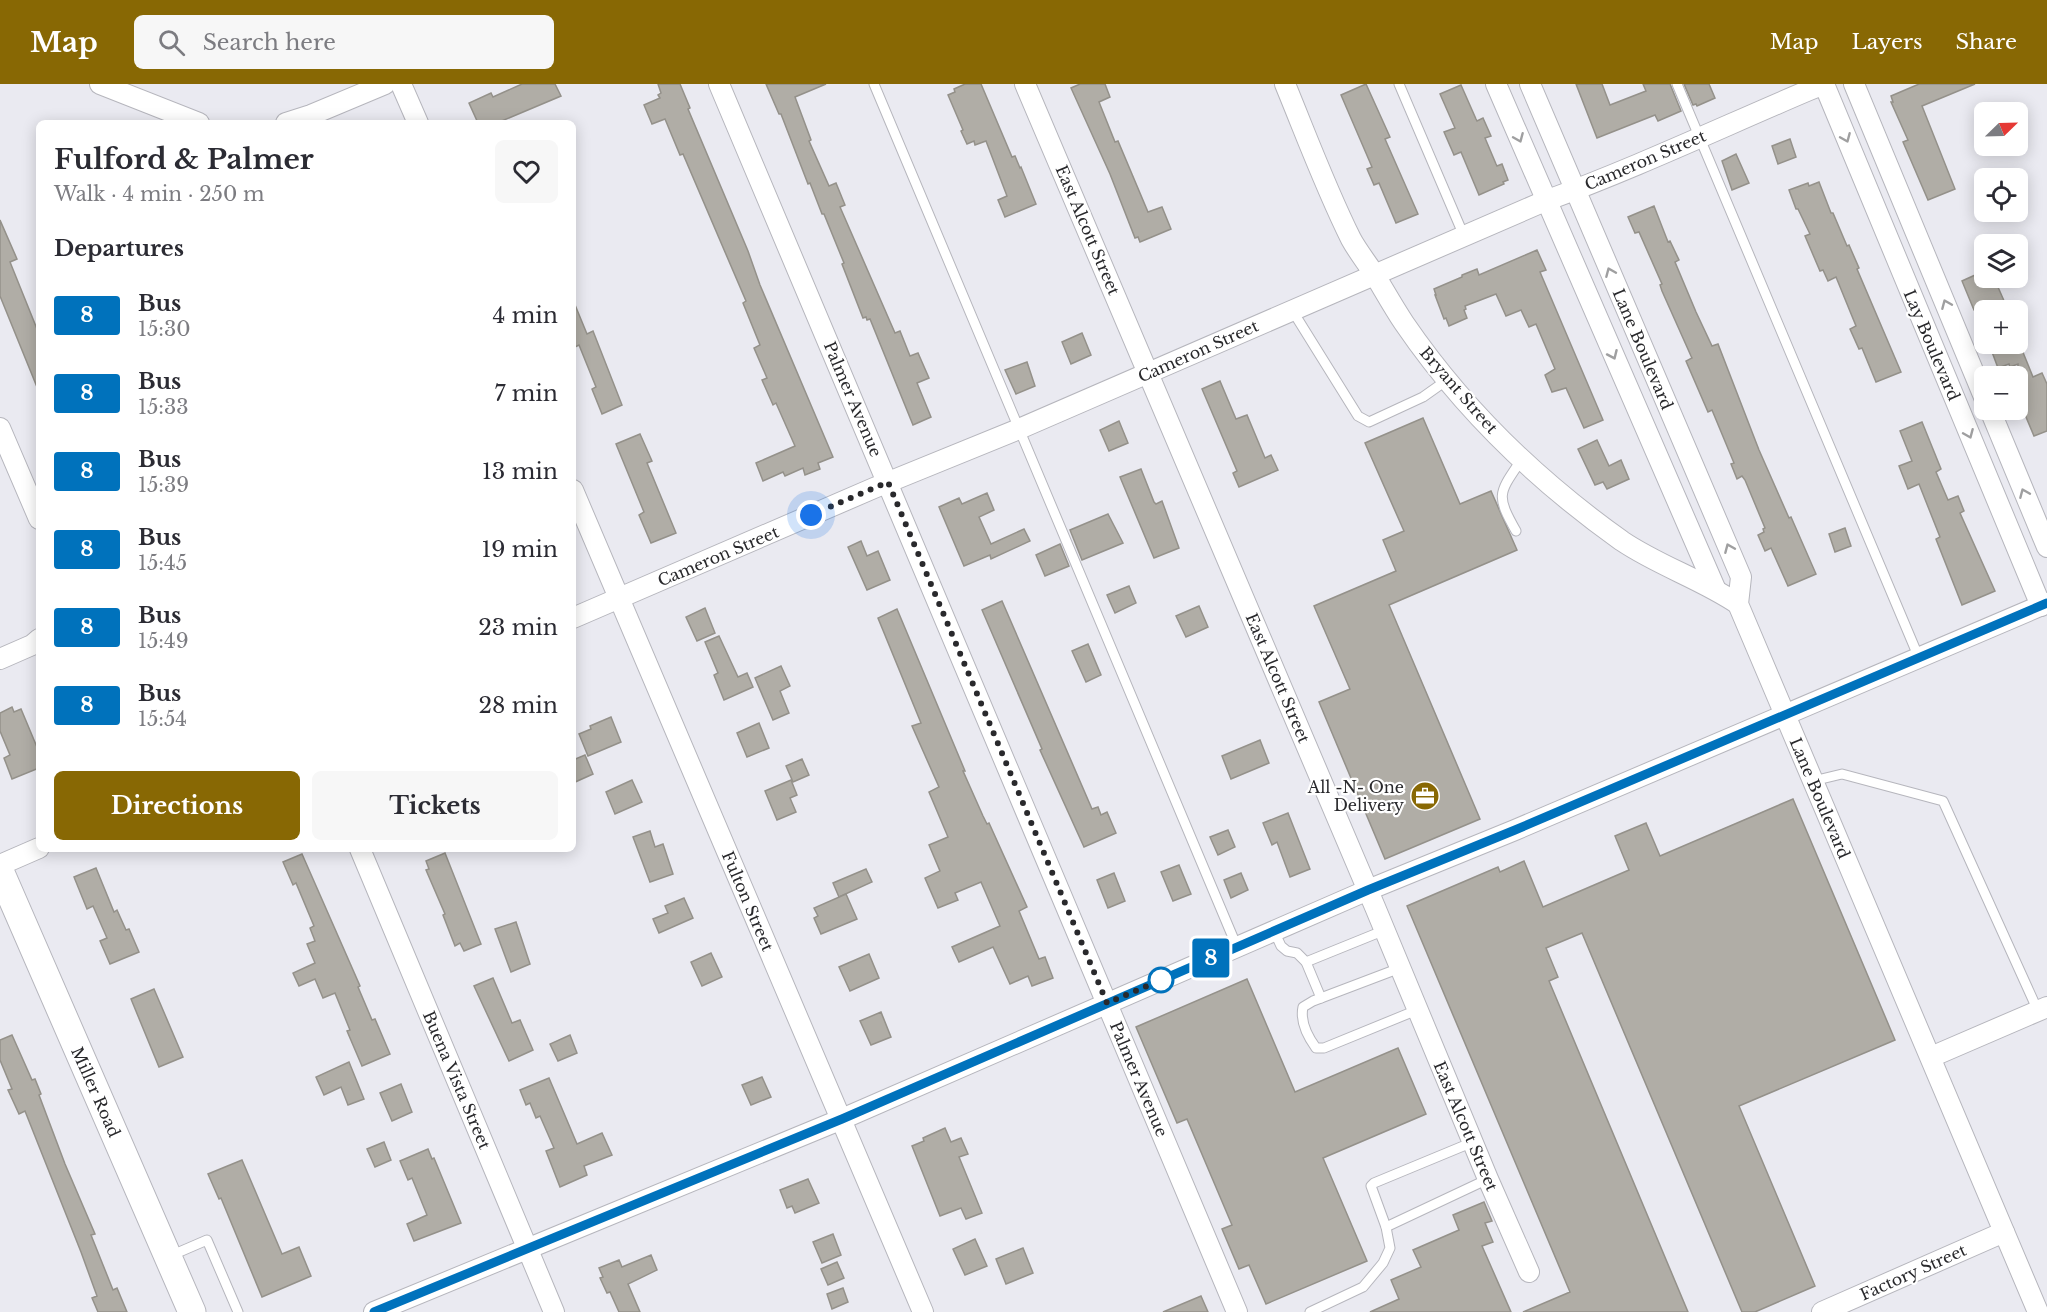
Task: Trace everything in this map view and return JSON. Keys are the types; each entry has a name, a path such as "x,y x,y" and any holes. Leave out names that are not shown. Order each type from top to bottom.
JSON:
{"street":[{"path":"100,84 191,120"},
{"path":"295,120 385,84"},
{"path":"401,84 417,120"},
{"name":"Palmer Avenue","path":"719,84 1237,1312"},
{"name":"East Alcott Street","path":"1025,84 1529,1272"},
{"name":"Bryant Street","path":"1284,84 1352,241 1404,323 1447,380 1522,459 1572,504 1637,551 1689,578 1715,588 1738,604"},
{"name":"Lane Boulevard","path":"1496,84 1715,588"},
{"name":"Lane Boulevard","path":"1530,84 1741,577 1738,604 2038,1312"},
{"name":"Cameron Street","path":"576,617 888,482 1019,429 1545,201 1824,84"},
{"name":"Lay Boulevard","path":"1824,84 1935,351 2044,604"},
{"name":"Lay Boulevard","path":"1854,84 1974,372"},
{"path":"1935,351 1961,340"},
{"path":"1994,420 2047,547"},
{"path":"0,428 36,512"},
{"name":"Fulton Street","path":"576,497 923,1312"},
{"path":"374,1312 842,1119 1368,890 1785,716 2044,604"},
{"path":"0,659 36,642"},
{"path":"0,865 36,849"},
{"name":"Buena Vista Street","path":"361,852 554,1312"},
{"name":"Miller Road","path":"0,871 6,899 192,1312"},
{"path":"1931,1057 2043,1009"},
{"name":"Factory Street","path":"1822,1312 2004,1232"}],"lane":[{"path":"874,84 1237,947"},
{"path":"1399,84 1464,237"},
{"path":"1677,84 1919,658"},
{"path":"1292,310 1358,416 1369,422 1424,397 1447,380"},
{"path":"1516,531 1505,512 1501,498 1504,486 1522,459"},
{"path":"1813,782 1842,774 1943,801 2043,1009"},
{"path":"1306,962 1385,930"},
{"path":"1274,931 1281,946 1287,951 1297,953 1306,962 1321,998"},
{"path":"1400,968 1303,1007 1301,1015 1310,1039 1316,1048 1324,1048 1416,1010"},
{"path":"1310,1312 1363,1287 1373,1276 1390,1248 1386,1227 1371,1186 1473,1142"},
{"path":"1386,1227 1488,1179"},
{"path":"168,1257 207,1240 236,1311"}],"building":[{"path":"522,84 555,84 561,96 504,120 477,120 469,103 491,93 493,97"},
{"path":"658,84 680,84 690,108 688,109 760,285 833,457 818,463 820,469 805,475 803,468 785,476 783,472 763,481 756,463 795,446 776,403 773,405 762,380 767,378 754,348 760,345 743,303 746,301 683,154 680,155 665,119 652,124 644,105 660,98"},
{"path":"766,84 826,84 795,97 811,140 809,141 829,186 836,183 845,205 840,207 895,333 900,331 910,356 918,353 929,378 917,383 931,417 913,425 870,319 863,318 824,214 822,214 810,183 808,184 781,114"},
{"path":"965,84 981,84 1012,157 1015,156 1021,167 1036,204 1005,217 998,200 1007,196 986,141 975,145 974,141 967,144 948,95"},
{"path":"1080,84 1105,84 1110,97 1099,102 1115,142 1118,141 1148,212 1162,207 1171,229 1140,242 1138,237 1135,238 1110,174 1071,88"},
{"path":"1366,84 1390,137 1385,139 1418,214 1396,223 1379,183 1374,185 1367,169 1372,167 1341,95"},
{"path":"1576,84 1602,84 1610,105 1646,91 1643,84 1670,84 1681,111 1658,121 1655,115 1597,138"},
{"path":"1684,84 1709,84 1715,98 1697,106 1693,105"},
{"path":"1919,84 1975,84 1922,106 1955,189 1928,200 1903,142 1908,140 1891,102 1893,102 1891,96"},
{"path":"1461,85 1477,121 1483,118 1491,136 1485,138 1497,166 1502,164 1508,180 1479,195 1461,152 1454,155 1444,132 1455,128 1440,94"},
{"path":"1790,139 1796,157 1778,164 1772,146"},
{"path":"1736,154 1749,183 1732,190 1722,161"},
{"path":"1819,182 1831,213 1859,268 1857,269 1901,372 1876,382 1862,348 1859,349 1850,329 1856,326 1836,277 1828,281 1823,270 1820,271 1805,236 1810,234 1796,209 1789,190 1808,183 1809,186"},
{"path":"1654,206 1668,242 1670,241 1679,260 1675,262 1696,312 1712,346 1718,344 1759,450 1816,574 1788,586 1771,548 1765,551 1758,535 1764,532 1765,528 1745,480 1742,476 1737,479 1731,464 1734,463 1712,410 1708,412 1686,361 1692,358 1662,291 1660,285 1662,284 1639,232 1635,233 1628,217"},
{"path":"0,220 17,259 10,262 36,327 36,385 0,296"},
{"path":"1537,250 1546,270 1540,272 1603,420 1584,428 1566,388 1552,392 1545,375 1555,369 1536,324 1529,327 1521,310 1506,316 1496,294 1465,306 1467,318 1449,326 1435,295 1434,289 1462,275 1477,269 1479,275"},
{"path":"1974,276 1974,288 1998,288 2004,300 1974,300 1974,310 1962,281"},
{"path":"576,307 587,334 593,331 622,405 602,414 592,389 596,387 579,345 576,346"},
{"path":"1082,333 1091,355 1071,364 1062,342"},
{"path":"1993,354 2024,354 2033,377 2042,373 2047,384 2047,431 2034,436 2027,420 2028,366 2018,366 2018,364 2010,366 2009,364 1997,366"},
{"path":"1027,362 1035,386 1016,394 1005,370"},
{"path":"1220,381 1236,419 1247,415 1265,458 1271,455 1278,470 1239,487 1233,473 1237,471 1202,389"},
{"path":"1423,418 1460,504 1491,491 1517,550 1389,605 1480,819 1385,859 1319,702 1350,689 1314,606 1396,571 1383,540 1404,531 1365,443"},
{"path":"1119,421 1128,443 1109,451 1100,430"},
{"path":"1922,422 1941,469 1936,472 1948,500 1958,496 1964,511 1960,513 1995,591 1962,605 1936,539 1940,537 1919,484 1908,489 1899,466 1912,461 1900,431"},
{"path":"640,434 652,461 647,463 676,533 651,543 639,515 644,512 616,444"},
{"path":"1597,440 1609,466 1621,460 1629,479 1607,489 1603,482 1595,485 1578,449"},
{"path":"1141,469 1154,502 1156,504 1162,501 1179,548 1154,558 1120,477"},
{"path":"987,493 994,510 979,517 991,544 1024,529 1030,541 991,559 990,555 964,566 939,507 959,498 962,504"},
{"path":"1108,514 1123,543 1082,560 1070,530"},
{"path":"1845,528 1851,546 1835,552 1829,534"},
{"path":"861,541 867,556 878,551 890,580 867,590 848,547"},
{"path":"1060,544 1069,566 1045,576 1036,555"},
{"path":"1129,586 1136,603 1115,613 1107,595"},
{"path":"1002,601 1092,809 1098,807 1101,815 1107,812 1116,833 1084,847 1040,750 1042,749 982,610"},
{"path":"1199,606 1208,627 1186,637 1176,616"},
{"path":"705,608 715,633 697,641 686,617"},
{"path":"897,609 965,771 963,771 1027,907 1019,911 1039,959 1045,957 1053,978 1032,986 1028,976 1010,984 993,947 959,962 952,947 1000,926 981,882 955,893 958,900 938,908 925,878 940,871 929,845 948,837 929,792 939,787 912,726 921,723 878,618"},
{"path":"719,636 738,677 747,673 753,687 724,700 714,675 718,673 705,642"},
{"path":"1088,644 1101,675 1086,682 1072,651"},
{"path":"781,666 790,686 780,691 789,713 773,720 755,678"},
{"path":"12,707 14,712 21,709 36,745 36,769 12,779 4,758 10,755 0,731 0,713"},
{"path":"611,717 621,742 588,756 579,734 591,729 590,726"},
{"path":"759,723 769,748 747,757 737,733"},
{"path":"1260,740 1269,763 1231,779 1222,756"},
{"path":"585,755 593,774 576,782 576,759"},
{"path":"802,759 809,775 793,782 786,766"},
{"path":"632,780 642,802 615,814 606,792"},
{"path":"791,780 797,795 790,798 796,812 777,820 765,791"},
{"path":"1793,799 1895,1040 1739,1106 1815,1286 1755,1312 1742,1312 1582,933 1546,948 1558,977 1549,981 1688,1312 1523,1312 1570,1292 1407,906 1498,867 1500,872 1524,861 1543,907 1629,870 1615,836 1646,823 1660,856"},
{"path":"1288,813 1310,869 1290,877 1277,842 1272,845 1263,823"},
{"path":"1228,830 1235,847 1218,855 1210,837"},
{"path":"650,831 655,847 663,844 673,874 650,882 633,837"},
{"path":"445,853 481,944 464,951 460,943 455,946 443,915 445,914 426,870 429,869 426,861"},
{"path":"302,854 360,986 358,987 372,1020 375,1019 390,1054 362,1066 347,1031 350,1030 335,993 323,998 315,979 299,986 293,973 315,963 307,944 315,941 310,928 314,926 296,883 293,885 283,862"},
{"path":"1179,865 1191,894 1173,901 1161,872"},
{"path":"96,868 114,912 117,910 126,930 129,929 139,952 110,964 100,941 107,938 93,906 87,909 74,877"},
{"path":"866,869 872,882 839,897 833,883"},
{"path":"1114,873 1125,901 1108,908 1097,880"},
{"path":"1241,873 1248,890 1231,898 1224,880"},
{"path":"846,894 857,919 821,934 814,918 818,916 814,908"},
{"path":"684,898 693,918 659,933 653,919 668,913 665,906"},
{"path":"516,922 530,964 511,972 495,929"},
{"path":"711,953 722,977 702,986 691,962"},
{"path":"869,954 879,978 850,991 839,967"},
{"path":"493,978 512,1023 520,1020 533,1050 509,1061 474,986"},
{"path":"1247,979 1295,1092 1398,1048 1426,1114 1323,1158 1367,1261 1266,1304 1249,1265 1239,1269 1222,1229 1232,1225 1187,1119 1177,1123 1136,1027"},
{"path":"154,989 183,1057 159,1067 131,999"},
{"path":"881,1012 891,1037 871,1045 860,1021"},
{"path":"12,1035 32,1080 35,1079 41,1094 39,1095 65,1164 95,1234 91,1235 113,1290 117,1288 127,1312 98,1312 92,1298 97,1296 25,1111 19,1114 8,1090 12,1089 0,1060 0,1040"},
{"path":"570,1035 577,1053 558,1061 550,1044"},
{"path":"349,1062 364,1099 348,1105 341,1087 324,1095 316,1077"},
{"path":"762,1077 771,1097 751,1105 742,1085"},
{"path":"549,1078 577,1144 602,1133 612,1155 584,1166 587,1175 560,1187 546,1151 554,1148 540,1116 536,1118 530,1103 526,1105 520,1090"},
{"path":"401,1084 412,1112 392,1121 380,1093"},
{"path":"945,1128 951,1142 961,1138 968,1154 959,1157 982,1213 966,1219 961,1208 940,1216 912,1146"},
{"path":"384,1142 391,1160 375,1167 367,1149"},
{"path":"428,1149 432,1159 434,1158 461,1223 414,1241 407,1224 427,1215 412,1178 408,1180 400,1161"},
{"path":"242,1160 282,1254 299,1247 311,1276 262,1297 221,1198 219,1199 208,1174"},
{"path":"808,1179 819,1203 795,1213 792,1206 787,1208 780,1190"},
{"path":"1484,1202 1492,1221 1485,1223 1493,1242 1482,1246 1511,1312 1370,1312 1399,1299 1391,1280 1421,1267 1413,1250 1459,1230 1453,1215"},
{"path":"833,1234 841,1255 822,1263 813,1242"},
{"path":"975,1239 987,1266 965,1275 953,1249"},
{"path":"1023,1248 1033,1273 1006,1284 996,1259"},
{"path":"651,1255 657,1270 628,1284 640,1312 619,1312 610,1292 607,1293 600,1278 603,1277 599,1268 619,1260 622,1267"},
{"path":"837,1262 844,1278 828,1285 821,1269"},
{"path":"843,1288 848,1302 832,1309 827,1294"},
{"path":"1201,1296 1208,1312 1163,1312"}],"bus line":[{"name":"8","path":"374,1312 842,1119 1368,890 1539,820 2047,603"}],"place":[{"name":"All -N- One Delivery","path":"1425,796"}],"route":[{"path":"811,515 888,482 1107,1003 1161,980"}]}
